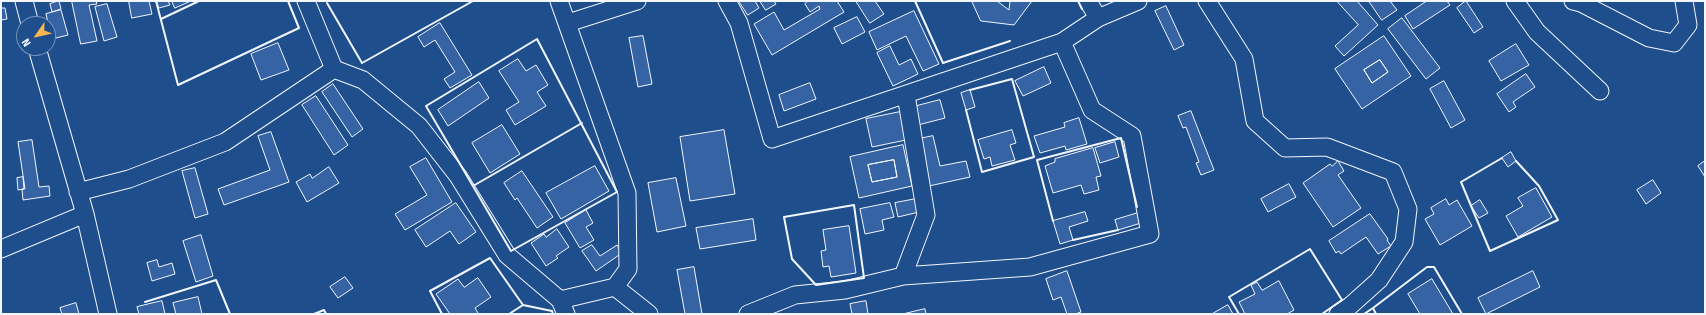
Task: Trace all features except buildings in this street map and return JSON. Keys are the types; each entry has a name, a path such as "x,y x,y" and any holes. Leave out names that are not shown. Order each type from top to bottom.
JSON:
{"street":[{"path":"24,1 28,16"},
{"path":"306,1 334,69 363,80 419,126 458,176 506,255 563,307 615,287 628,269 627,193 559,1"},
{"path":"568,23 637,1"},
{"path":"727,1 739,23 772,139 1062,42 1098,18 1138,1"},
{"path":"1088,1 1098,18"},
{"path":"1207,1 1244,59 1255,122 1285,148 1327,147 1393,172 1408,209 1404,242 1379,280 1350,306 1338,314"},
{"path":"1515,1 1537,32 1600,91"},
{"path":"1573,1 1582,3 1649,38 1674,42 1688,25 1684,1"},
{"path":"748,314 795,295 845,290 903,276 1030,267 1150,234 1132,136 1092,110 1062,42"},
{"path":"39,56 85,214 108,314"},
{"path":"78,192 129,179 225,142 334,69"},
{"path":"903,276 926,214 906,95"},
{"path":"1,249 85,214"},
{"path":"615,287 649,314"}],"wall":[{"path":"156,1 178,85 299,28 288,1"},
{"path":"161,19 199,1"},
{"path":"327,3 362,63 473,1"},
{"path":"915,1 943,63 1010,41"},
{"path":"1078,1 1082,9"},
{"path":"537,39 617,192 511,251 426,106 537,39"},
{"path":"966,110 982,172 1034,157 1012,79 970,90"},
{"path":"473,186 582,123"},
{"path":"1053,221 1037,160 1121,138 1137,207"},
{"path":"1502,158 1461,182 1490,251 1558,220 1539,186 1516,161"},
{"path":"854,205 864,278 816,285 792,259 784,217 854,205"},
{"path":"1073,240 1118,230"},
{"path":"1239,314 1229,297 1310,249 1342,300 1322,314"},
{"path":"442,314 430,291 490,258 523,305 509,314"},
{"path":"1376,314 1373,308 1427,267 1434,267 1462,314"},
{"path":"145,302 216,280 230,314"},
{"path":"523,305 552,311 553,314"},
{"path":"1364,314 1373,308"},
{"path":"314,314 324,310 326,314"}]}
